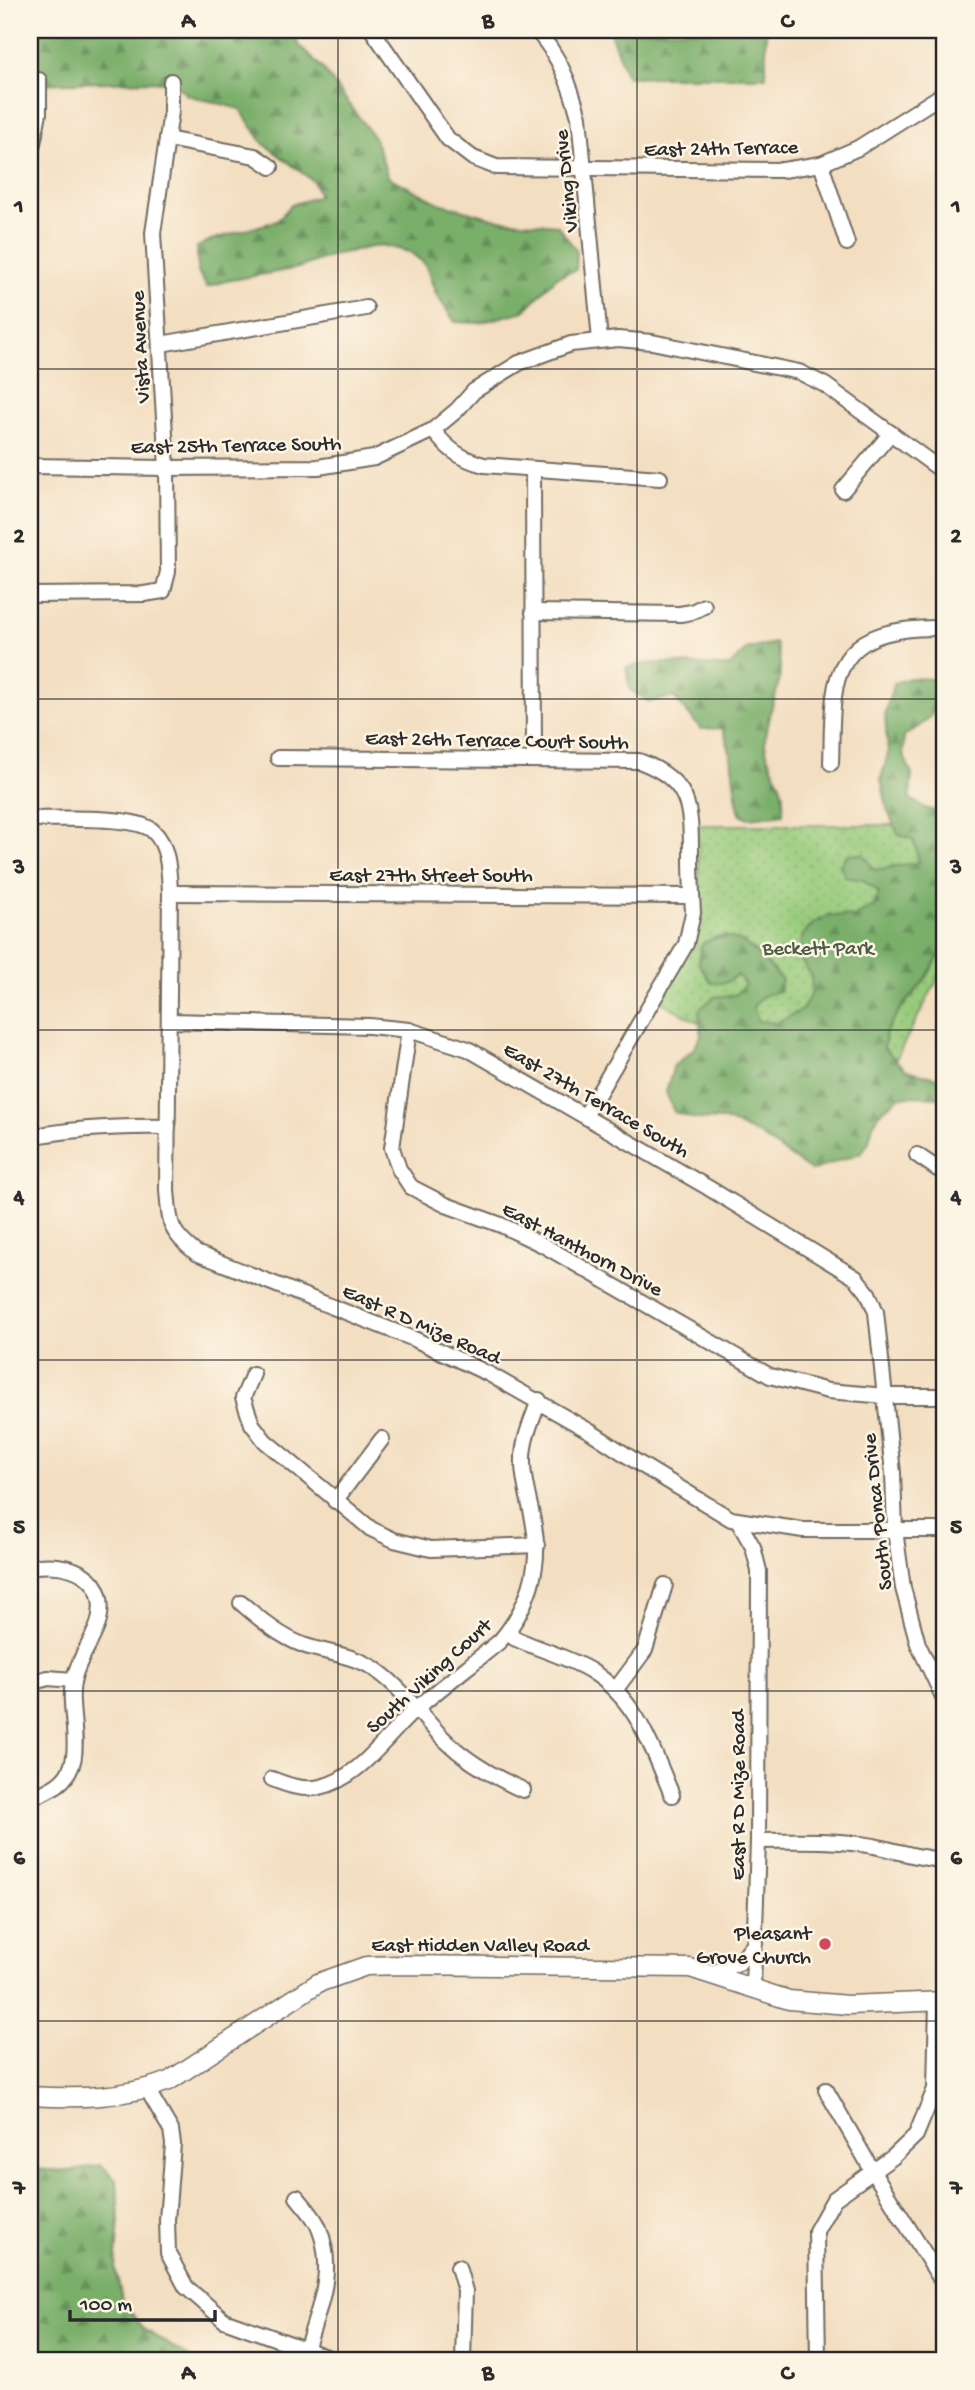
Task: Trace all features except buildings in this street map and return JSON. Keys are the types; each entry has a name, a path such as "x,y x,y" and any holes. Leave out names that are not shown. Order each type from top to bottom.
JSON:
{"main road":[{"name":"East Hidden Valley Road","path":"30,2096 69,2098 120,2095 169,2081 318,1983 366,1966 690,1968 789,2000 848,2005 941,2001"}],"street":[{"name":"East 24th Terrace","path":"372,30 448,139 481,161 496,167 783,170 821,164 858,148 945,93"},
{"name":"Viking Drive","path":"536,30 548,43 569,81 579,117 600,340"},
{"path":"939,30 945,39"},
{"path":"30,159 39,113 39,80"},
{"name":"Vista Avenue","path":"30,595 144,594 163,591 168,572 167,468 153,233 167,139 172,81"},
{"path":"167,139 255,156 271,167"},
{"path":"821,164 847,243"},
{"path":"161,344 366,308"},
{"name":"East 25th Terrace South","path":"30,466 167,468 336,465 374,458 433,430 474,391 519,363 570,344 600,340 652,342 799,372 825,385 945,473"},
{"path":"433,430 451,451 472,462 533,470 599,472 660,478"},
{"path":"843,489 891,433"},
{"path":"533,470 534,759"},
{"path":"533,612 680,614 704,606"},
{"path":"831,763 834,696 837,681 852,654 871,638 892,630 911,627 945,628"},
{"name":"East 26th Terrace Court South","path":"278,758 639,761 661,770 683,793 690,811 691,929 686,944 585,1116"},
{"name":"East R D Mize Road","path":"30,819 121,820 142,824 153,831 166,852 170,893 167,1190 170,1224 181,1241 196,1252 414,1339 539,1401 738,1521 753,1547 759,1571 758,1841 756,1941 752,1987"},
{"name":"East 27th Street South","path":"170,893 692,896"},
{"name":"East 27th Terrace South","path":"170,1021 369,1026 409,1030 468,1049 707,1187 856,1278 868,1293 876,1312 886,1396"},
{"name":"East Hanthorn Drive","path":"409,1030 392,1148 399,1169 411,1186 446,1205 501,1225 543,1245 770,1376 828,1391 886,1396 945,1396"},
{"path":"30,1137 70,1130 124,1126 167,1127"},
{"path":"917,1154 945,1174"},
{"path":"253,1374 243,1398 252,1424 278,1453 372,1530 394,1540 430,1549 537,1545"},
{"name":"South Ponca Drive","path":"886,1396 895,1530 903,1588 918,1644 945,1700"},
{"name":"South Viking Court","path":"272,1779 288,1785 314,1788 339,1780 365,1761 417,1708 509,1631 527,1599 535,1568 537,1545 523,1460 526,1437 539,1401"},
{"path":"335,1501 382,1439"},
{"path":"738,1521 803,1530 945,1530"},
{"path":"30,1567 63,1565 80,1571 92,1581 102,1605 97,1626 73,1680 75,1755 68,1775 62,1783 37,1796 30,1796"},
{"path":"615,1689 645,1650 665,1585"},
{"path":"241,1603 275,1630 303,1645 347,1656 369,1665 396,1684 444,1739 466,1758 496,1778 523,1790"},
{"path":"509,1631 514,1638 590,1670 615,1689 640,1721 672,1795"},
{"path":"30,1683 48,1678 73,1680"},
{"path":"758,1841 841,1842 945,1860"},
{"path":"712,1973 739,1963 756,1941"},
{"path":"818,2360 816,2231 834,2199 892,2157 916,2135 940,2089 941,2001"},
{"path":"147,2089 171,2130 173,2144 167,2220 168,2253 186,2287 224,2320 335,2360"},
{"path":"826,2090 872,2170 945,2286"},
{"path":"296,2197 319,2226 326,2258 326,2284 306,2350"},
{"path":"458,2267 465,2291 463,2360"}],"green space":[{"path":"30,30 231,30 241,41 252,33 252,30 293,30 298,44 323,69 375,139 388,177 439,203 500,220 557,225 577,251 576,270 558,276 524,311 479,323 455,322 436,294 425,264 410,252 381,245 333,255 298,268 207,287 198,272 197,247 211,240 277,221 291,205 319,196 313,181 263,143 240,109 187,95 174,83 151,81 30,84"},
{"path":"609,30 766,30 766,77 627,77"},
{"path":"775,643 779,657 779,681 765,746 782,790 783,814 749,818 740,814 729,749 722,728 701,729 674,697 649,702 630,690 626,668 664,663 730,666 747,649"},
{"path":"910,678 933,679 942,690 937,706 929,718 904,736 903,754 912,774 910,798 925,808 945,814 945,946 925,980 898,1012 886,1032 884,1048 906,1070 945,1080 945,1097 900,1096 881,1112 873,1125 868,1144 860,1153 811,1171 759,1135 725,1120 695,1119 674,1112 666,1092 674,1065 693,1050 701,1036 699,1010 714,997 735,995 745,985 738,975 725,983 711,983 699,964 701,946 723,936 745,944 765,961 782,980 779,991 763,996 753,1007 758,1021 777,1023 802,1010 812,992 811,975 800,959 801,937 814,923 829,915 854,917 874,906 879,892 863,880 845,877 840,865 848,854 863,854 875,870 919,862 914,840 898,834 888,812 881,779 888,754 885,713 894,683"},
{"name":"Beckett Park","path":"698,825 904,825 945,829 945,965 866,1116 660,1001 699,909"},
{"path":"101,2165 117,2180 119,2222 115,2268 122,2300 143,2328 193,2360 30,2360 30,2169 69,2171"}],"place":[{"name":"Pleasant Grove Church","path":"825,1944"}]}
